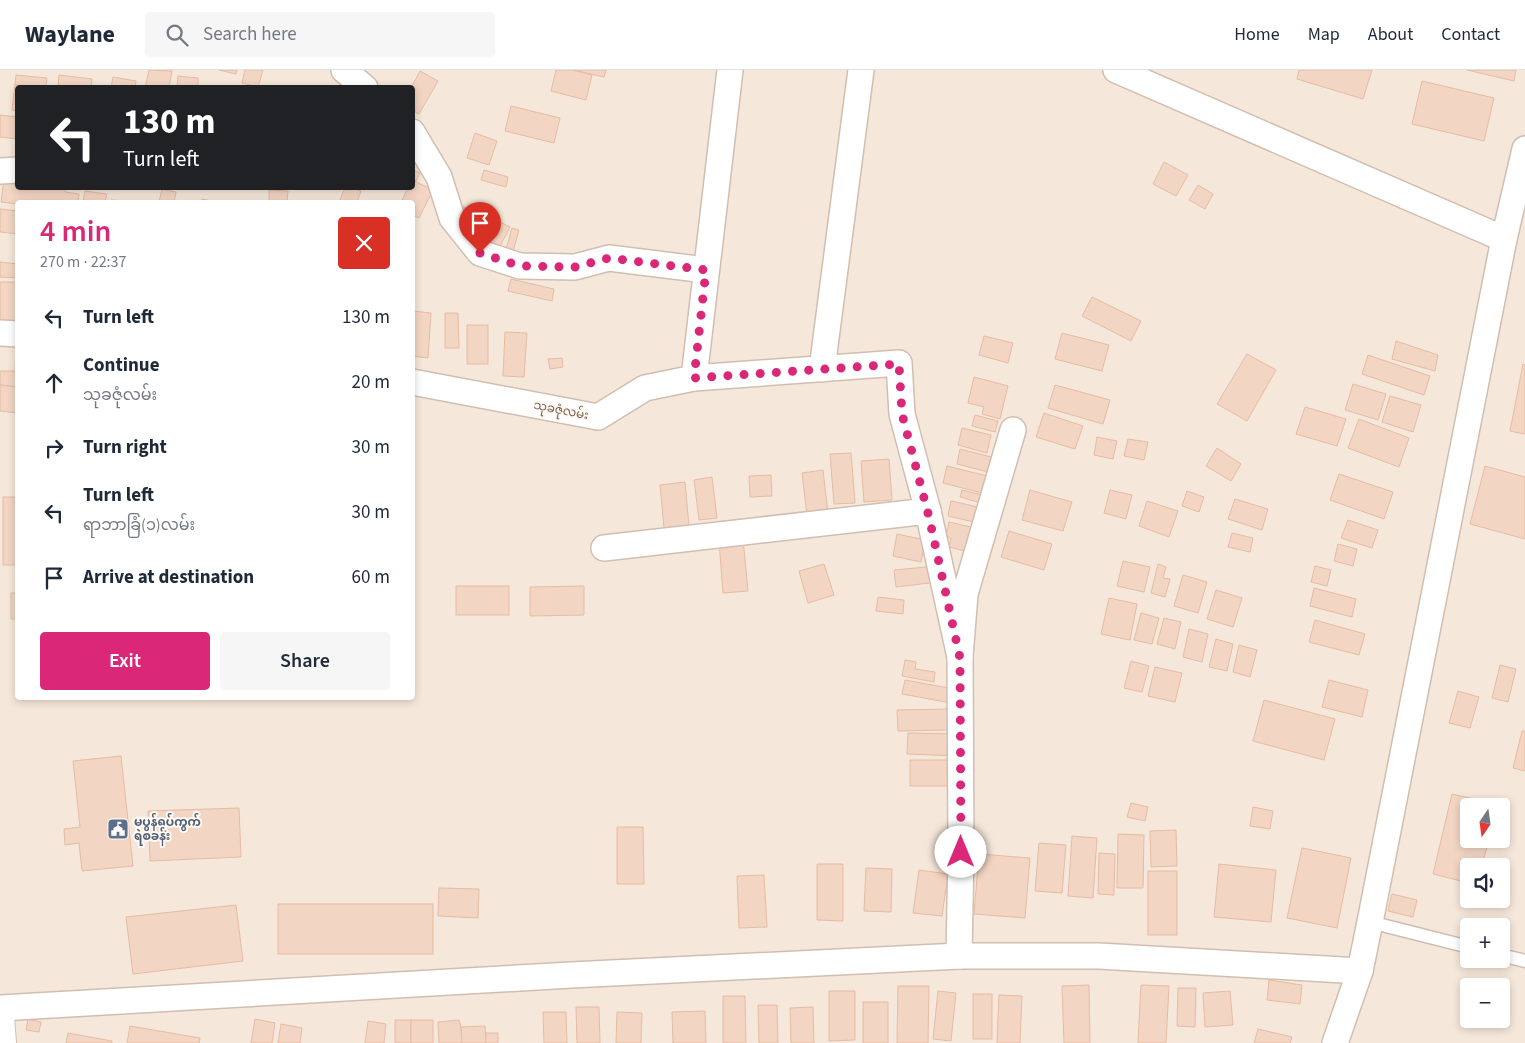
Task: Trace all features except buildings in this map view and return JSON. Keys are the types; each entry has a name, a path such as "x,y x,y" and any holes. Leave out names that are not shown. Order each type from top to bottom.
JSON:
{"main road":[{"path":"0,1017 2,1043"}],"street":[{"path":"694,378 730,70"},
{"path":"822,369 861,70"},
{"path":"1116,70 1504,239"},
{"path":"415,137 439,177 452,218 480,253 520,266 575,267 609,258 706,270"},
{"path":"1335,1043 1360,971 1504,239 1525,149"},
{"path":"0,171 15,170"},
{"path":"0,333 15,334"},
{"name":"သုခဇုံလမ်း","path":"415,383 598,417 645,388 694,378 899,364 902,414 928,511"},
{"path":"959,956 961,852 960,658 965,594 1013,430"},
{"path":"604,548 928,511 960,658"},
{"path":"0,1008 532,977 959,956 1099,956 1360,971"}],"lane":[{"path":"1370,922 1460,945"},
{"path":"1510,957 1525,961"}],"shaded area":[{"path":"0,70 1525,70 1525,1043 0,1043"}],"place":[{"name":"မုပွန်ရပ်ကွက် ရဲစခန်း","path":"118,829"}],"route":[{"path":"480,253 520,266 575,267 609,258 706,270 694,378 899,364 902,414 929,517 960,658 961,852"}]}
